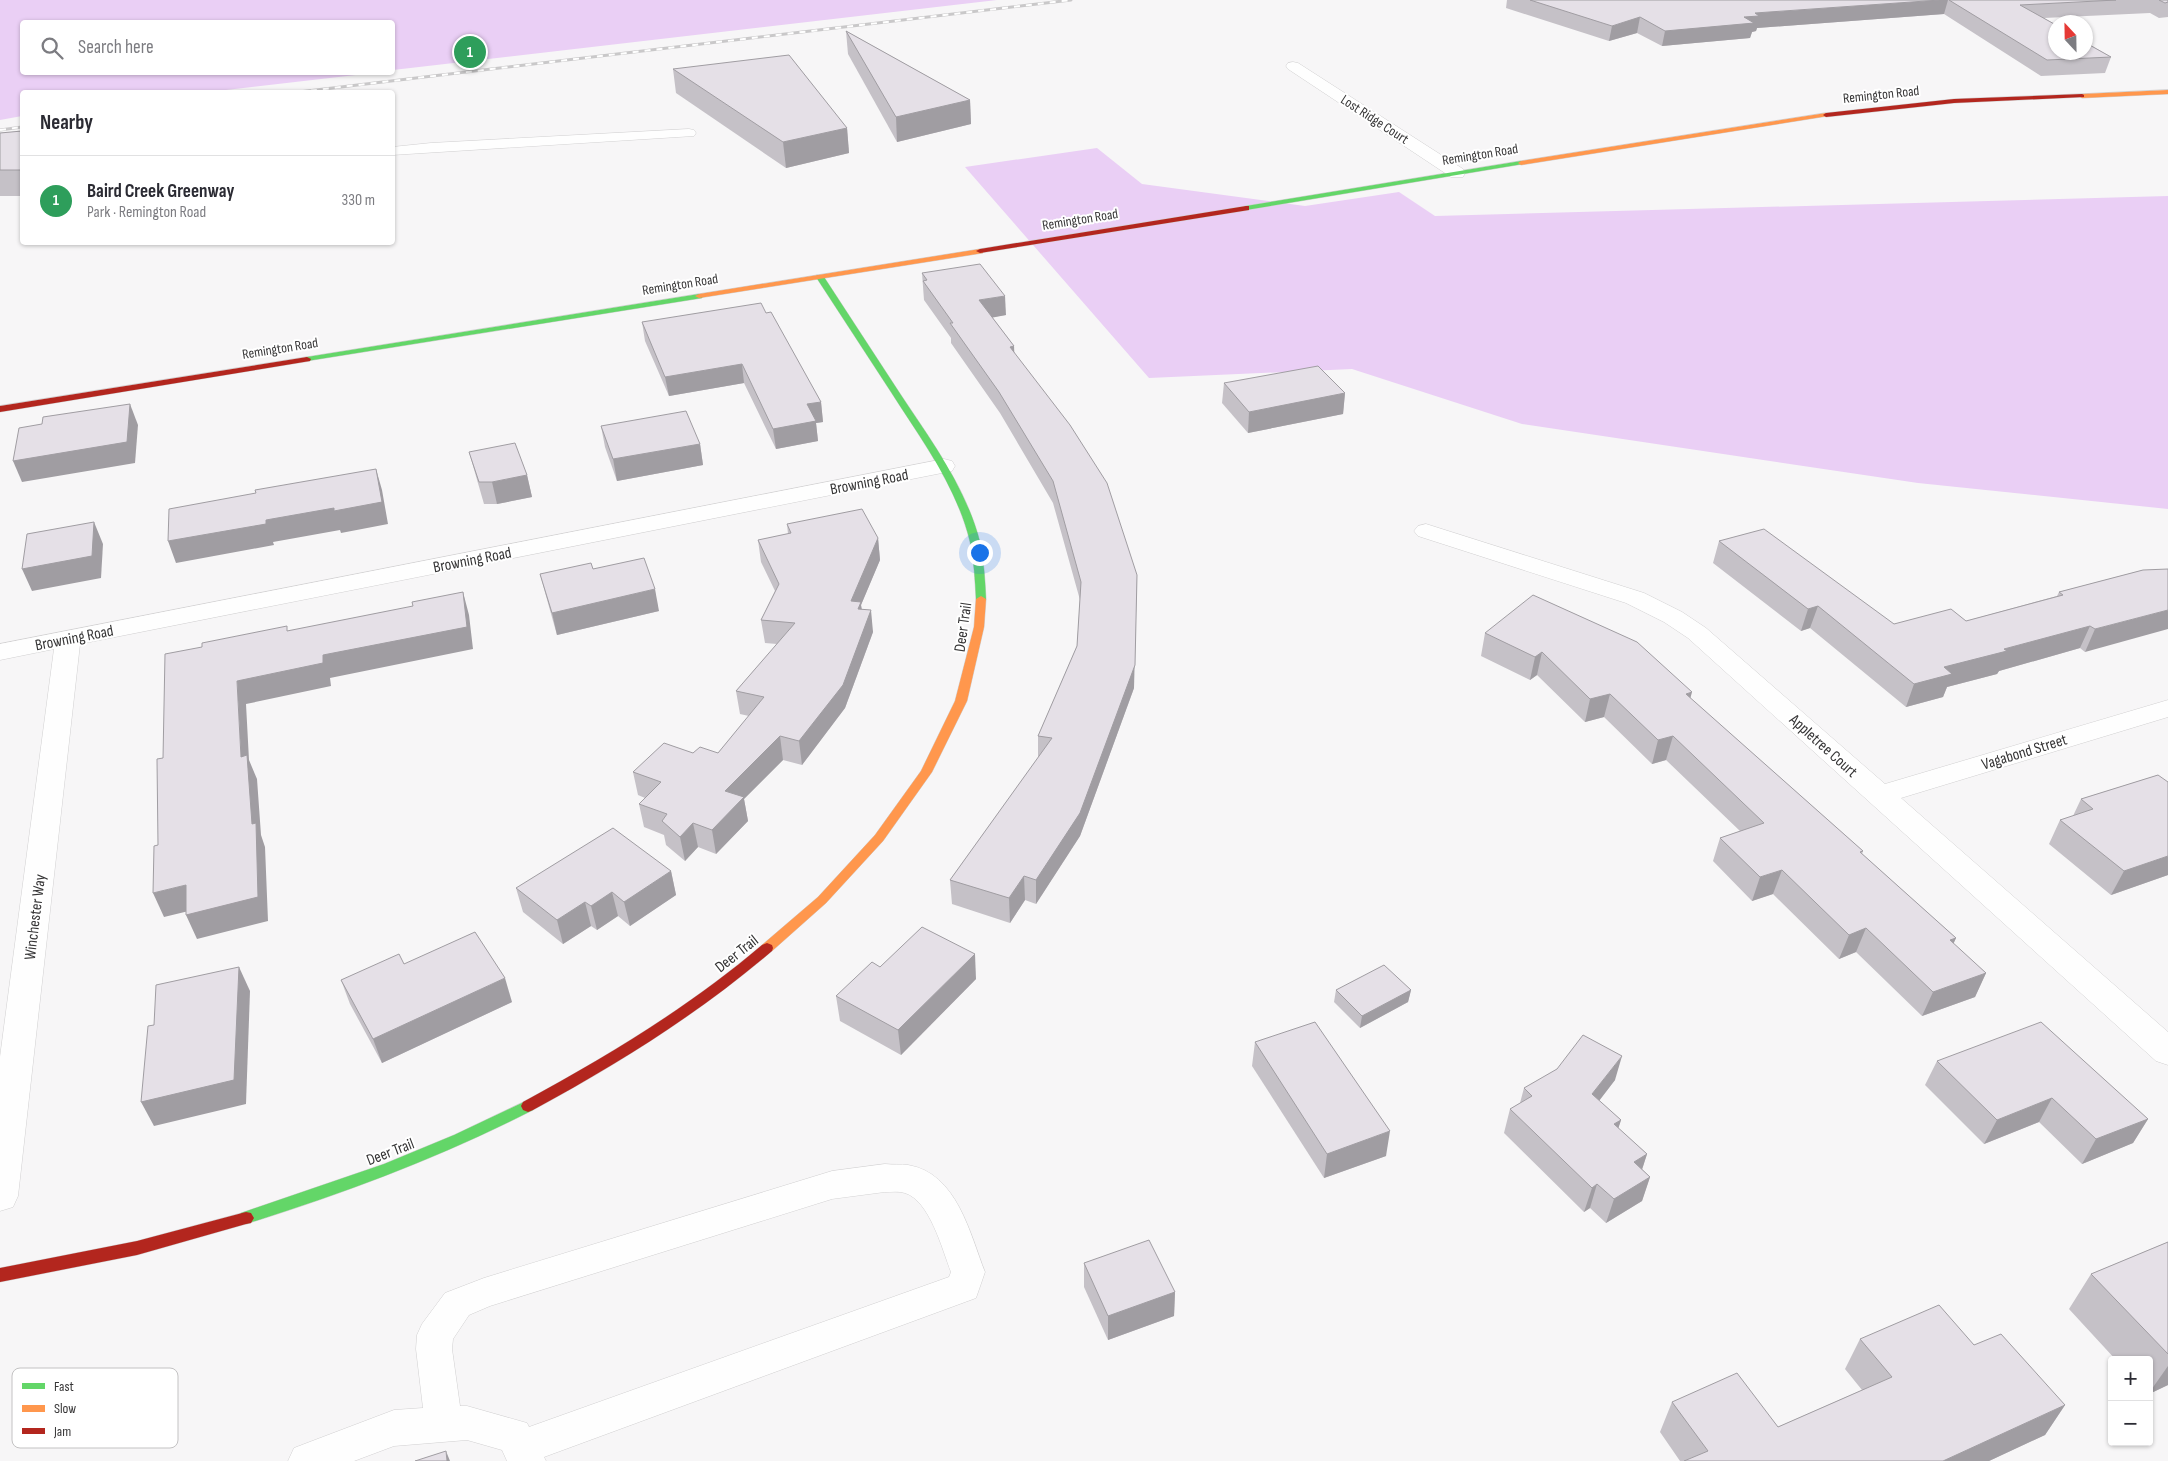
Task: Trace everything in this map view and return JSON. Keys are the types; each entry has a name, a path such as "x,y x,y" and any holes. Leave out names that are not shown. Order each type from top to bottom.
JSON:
{"street":[{"name":"Lost Ridge Court","path":"1293,66 1457,173"},
{"name":"Remington Road","path":"0,408 1823,115 1954,101 2168,92"},
{"name":"Deer Trail","path":"0,1275 137,1248 279,1208 413,1161 514,1114 615,1058 705,998 782,938 854,867 909,799 938,751 963,697 976,654 982,598 978,547 962,500 944,466 820,277"},
{"name":"Browning Road","path":"0,652 944,466"},
{"name":"Appletree Court","path":"1426,531 1635,598 1673,616 1697,633 1880,794 2168,1052"},
{"name":"Winchester Way","path":"0,1196 68,639"},
{"name":"Vagabond Street","path":"1880,794 2168,708"}],"lane":[{"path":"395,151 431,147 689,133"},
{"path":"308,1461 394,1428 467,1423 514,1436 524,1454 964,1287 968,1272 941,1205 927,1189 909,1180 885,1178 832,1185 484,1293 457,1304 435,1335 434,1349 444,1424"}],"shaded area":[{"path":"0,0 997,0 395,70 395,20 20,20 20,75 356,75 226,90 20,90 20,116 0,120"},
{"path":"1097,148 1142,184 1305,206 1399,192 1435,216 2168,196 2168,509 1918,483 1522,424 1352,369 1149,378 965,167"}],"building":[{"path":"1530,0 1940,0 1755,13 1759,16 1744,17 1754,23 1665,31 1640,17 1612,26"},
{"path":"1949,0 2116,0 2020,5 2048,21 2047,60"},
{"path":"2159,0 2168,0 2168,2 2165,3"},
{"path":"846,31 970,100 896,117"},
{"path":"2093,47 2111,57 2093,58"},
{"path":"789,55 847,128 783,142 673,69"},
{"path":"20,131 20,170 0,170 0,133"},
{"path":"980,264 1005,296 979,300 1014,346 1010,347 1070,425 1107,483 1137,575 1135,665 1080,813 1036,880 1024,876 1009,898 950,880 1052,738 1038,736 1077,646 1081,582 1053,481 999,392 923,281 927,280 922,273"},
{"path":"761,303 766,313 771,312 821,402 807,404 816,421 773,429 742,364 665,377 642,322"},
{"path":"1318,366 1345,393 1249,412 1224,383"},
{"path":"130,404 127,442 13,461 19,428 42,424 43,417"},
{"path":"686,411 700,444 613,459 601,426"},
{"path":"515,443 527,475 492,482 479,482 469,452"},
{"path":"376,469 382,502 334,511 334,508 266,520 266,524 168,541 169,509 256,493 255,490"},
{"path":"862,509 878,538 851,601 861,602 858,609 871,610 843,685 799,741 780,736 725,791 744,797 712,830 693,823 680,837 662,821 667,814 639,804 661,782 633,772 664,743 693,753 700,747 718,753 764,697 736,691 795,623 761,620 779,584 758,540 791,533 787,524"},
{"path":"94,522 92,556 22,569 27,534"},
{"path":"1764,529 1894,624 1951,609 1966,621 2063,595 2059,592 2143,570 2168,569 2168,610 2095,629 2090,626 2004,649 2007,651 1944,667 1952,674 1914,684 1818,606 1808,609 1719,541"},
{"path":"644,558 655,589 552,613 540,574 591,563 593,569"},
{"path":"463,592 467,627 323,655 323,663 237,681 241,757 247,755 252,824 256,823 258,897 186,915 186,885 153,893 154,846 158,845 157,759 163,758 165,654 202,647 202,643 287,626 287,631 413,606 412,602"},
{"path":"1533,595 1637,642 1692,692 1686,694 1863,851 1860,852 1956,938 1950,940 1986,973 1933,992 1866,928 1849,935 1782,870 1760,877 1720,838 1764,823 1673,736 1658,740 1610,694 1590,699 1542,652 1535,657 1485,633"},
{"path":"2158,775 2168,782 2168,856 2124,871 2060,820 2093,809 2081,799"},
{"path":"613,828 671,871 624,902 612,892 591,906 585,902 557,920 516,888"},
{"path":"922,927 975,954 898,1030 836,996 872,962 880,967"},
{"path":"475,932 505,978 373,1039 341,980 399,954 404,964"},
{"path":"1384,965 1411,990 1362,1016 1336,990"},
{"path":"239,967 234,1080 141,1102 148,1026 154,1025 156,985"},
{"path":"1315,1022 1390,1131 1327,1154 1255,1042"},
{"path":"2041,1022 2148,1119 2096,1139 2052,1098 1997,1120 1937,1061"},
{"path":"1583,1035 1622,1056 1592,1094 1621,1120 1614,1124 1647,1154 1634,1162 1650,1177 1614,1199 1597,1184 1592,1188 1510,1109 1532,1096 1524,1088 1557,1069"},
{"path":"1149,1240 1175,1292 1108,1316 1084,1263"},
{"path":"2168,1242 2168,1354 2091,1274"},
{"path":"1939,1305 1974,1345 2001,1334 2065,1405 1943,1461 1684,1461 1708,1451 1672,1402 1737,1373 1778,1427 1892,1377 1860,1339"},
{"path":"446,1451 447,1461 415,1461"}],"railway":[{"path":"316,90 1071,0"},
{"path":"0,130 20,127"}],"traffic: fast":[{"path":"1246,208 1521,163"},
{"path":"820,277 927,440 955,489 975,542 980,570 981,599"},
{"path":"307,359 699,296"},
{"path":"246,1218 390,1169 460,1140 528,1106"}],"traffic: slow":[{"path":"2082,96 2168,92"},
{"path":"1521,163 1826,115"},
{"path":"699,296 980,251"},
{"path":"767,948 822,900 879,838 926,772 961,701 979,627 981,599"}],"traffic: jam":[{"path":"1826,115 1954,101 2082,96"},
{"path":"980,251 1246,208"},
{"path":"0,409 307,359"},
{"path":"528,1106 590,1072 652,1034 711,993 767,948"},
{"path":"0,1275 137,1248 246,1218"}],"place":[{"name":"Baird Creek Greenway","path":"470,52"}]}
